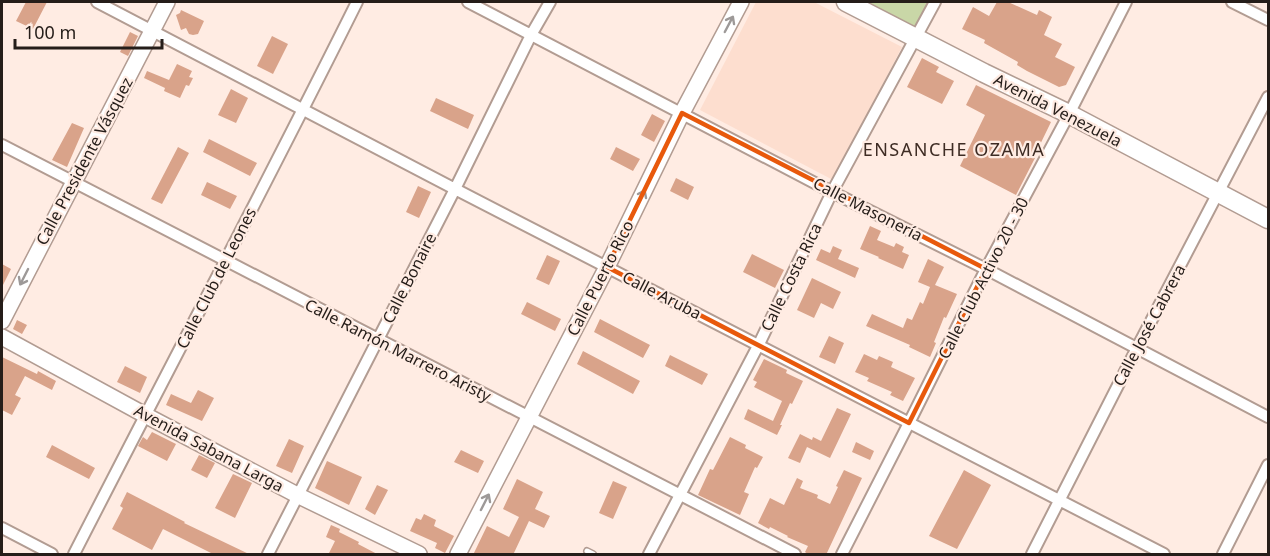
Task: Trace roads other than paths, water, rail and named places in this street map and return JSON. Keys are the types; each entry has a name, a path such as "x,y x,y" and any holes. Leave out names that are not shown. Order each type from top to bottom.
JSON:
{"main road":[{"name":"Avenida Venezuela","path":"846,2 1069,114 1269,219"}],"street":[{"name":"Calle Aruba","path":"97,2 1164,555"},
{"name":"Calle Presidente Vásquez","path":"2,321 167,2"},
{"name":"Calle Club de Leones","path":"74,555 357,2"},
{"name":"Calle Masonería","path":"468,2 1269,417"},
{"name":"Calle Bonaire","path":"268,555 531,35 550,2"},
{"name":"Calle Puerto Rico","path":"458,555 607,267 682,113 741,2"},
{"name":"Calle Costa Rica","path":"649,555 759,344 832,192 934,2"},
{"name":"Calle Club Activo 20 - 30","path":"842,555 986,269 1126,2"},
{"path":"1232,2 1269,20"},
{"name":"Calle José Cabrera","path":"1032,555 1137,348 1269,98"},
{"name":"Calle Ramón Marrero Aristy","path":"2,146 795,555"},
{"name":"Avenida Sabana Larga","path":"2,337 145,416 298,496 418,555"},
{"path":"1223,555 1269,465"},
{"path":"2,528 52,555"}],"district":[{"name":"ENSANCHE OZAMA","path":"954,150"}]}
